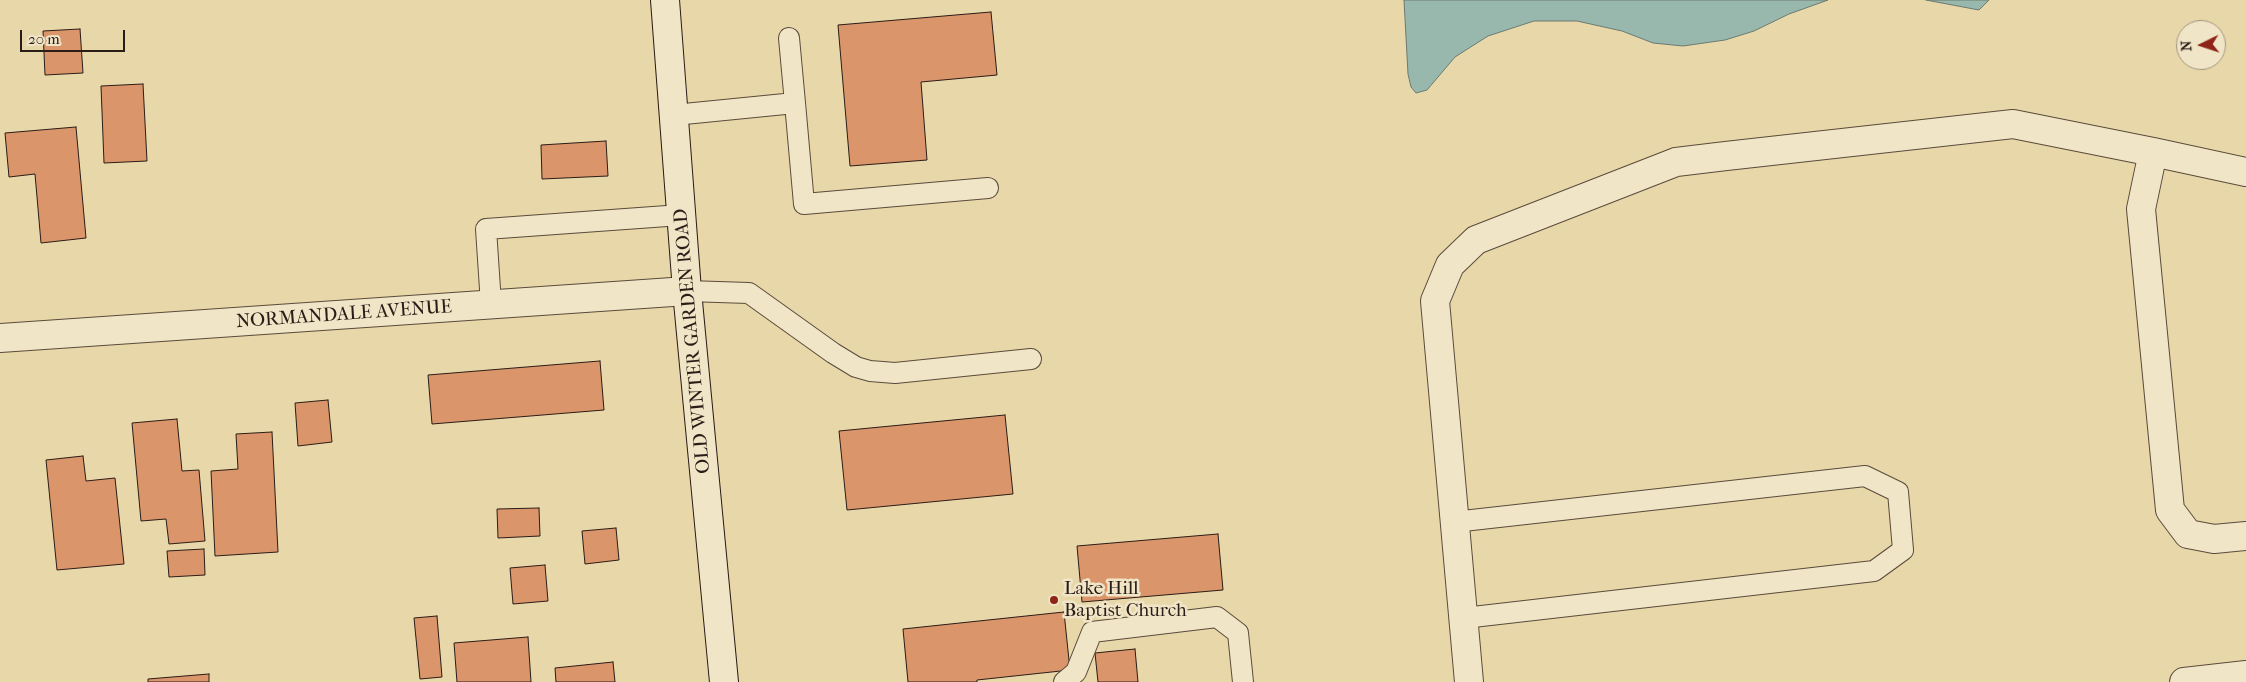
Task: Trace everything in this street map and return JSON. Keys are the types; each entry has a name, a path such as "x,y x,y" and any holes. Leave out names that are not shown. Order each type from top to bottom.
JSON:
{"street":[{"name":"OLD WINTER GARDEN ROAD","path":"665,0 687,291 724,682"},
{"path":"1469,682 1436,302 1450,265 1476,240 1676,162 2013,124 2246,172"},
{"path":"2154,152 2141,209 2170,510 2188,534 2214,539 2246,536"},
{"name":"NORMANDALE AVENUE","path":"0,338 687,291"},
{"path":"2184,682 2246,675"}],"lane":[{"path":"789,38 804,204 988,188"},
{"path":"674,115 795,103"},
{"path":"491,304 486,229 681,215"},
{"path":"687,291 749,293 833,353 856,367 870,371 895,373 1030,359"},
{"path":"1454,522 1865,476 1898,492 1903,550 1874,571 1464,618"},
{"path":"1064,682 1076,672 1092,632 1216,617 1238,633 1243,682"}],"water":[{"path":"1404,0 1828,0 1789,14 1754,31 1725,40 1683,46 1653,43 1622,31 1577,21 1534,21 1488,36 1455,57 1427,90 1416,93 1411,87 1408,74"},
{"path":"1926,0 1989,0 1979,10"}],"building":[{"path":"991,12 997,75 921,82 927,160 850,166 838,25"},
{"path":"80,29 83,73 45,75 43,31"},
{"path":"143,84 147,161 104,163 101,86"},
{"path":"76,127 86,238 41,243 35,174 9,177 5,133"},
{"path":"606,141 608,176 542,179 541,145"},
{"path":"600,361 604,410 432,424 428,375"},
{"path":"328,400 332,442 298,446 295,403"},
{"path":"1005,415 1013,494 847,510 839,431"},
{"path":"177,419 182,471 199,470 205,541 169,544 166,519 141,521 132,423"},
{"path":"272,432 278,552 215,556 211,471 238,469 236,434"},
{"path":"83,456 86,481 115,478 124,564 57,570 46,460"},
{"path":"539,508 540,536 498,538 497,509"},
{"path":"616,528 619,560 585,564 582,531"},
{"path":"1218,534 1223,590 1082,602 1077,546"},
{"path":"204,549 205,575 169,577 167,551"},
{"path":"545,565 548,601 513,604 510,568"},
{"path":"1064,612 1070,670 977,680 977,682 908,682 903,629"},
{"path":"437,616 442,677 420,679 414,618"},
{"path":"528,637 531,682 457,682 454,643"},
{"path":"1135,649 1138,682 1098,682 1095,653"},
{"path":"613,662 615,682 556,682 555,668"},
{"path":"209,674 209,682 148,682 148,679"}],"place":[{"name":"Lake Hill Baptist Church","path":"1054,600"}]}
